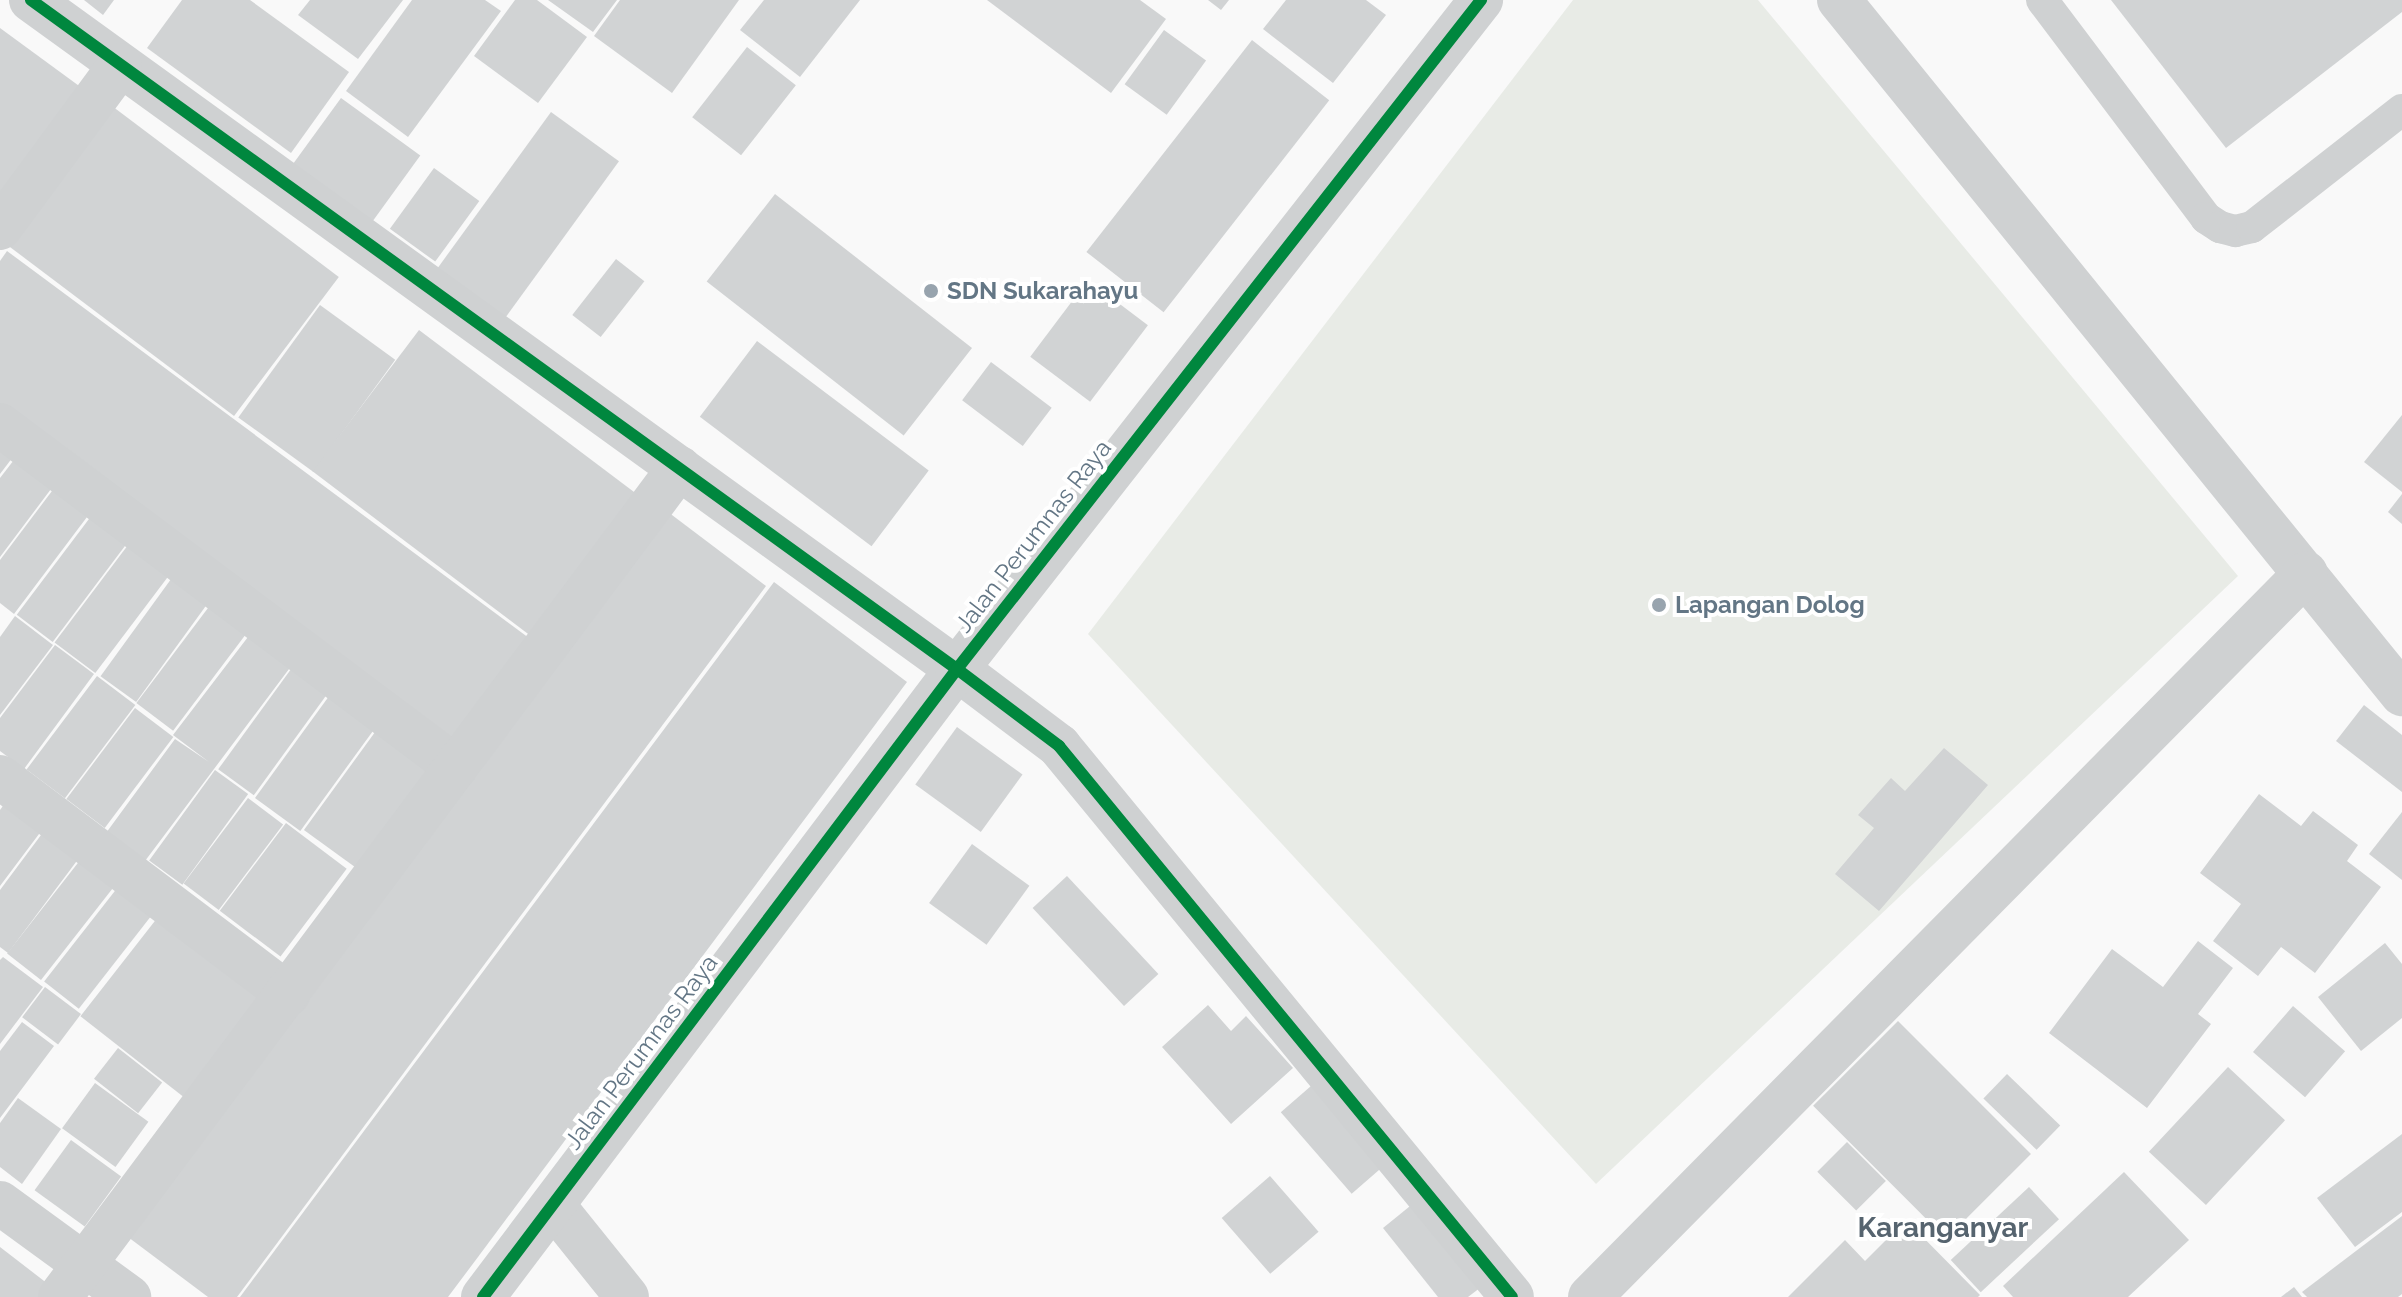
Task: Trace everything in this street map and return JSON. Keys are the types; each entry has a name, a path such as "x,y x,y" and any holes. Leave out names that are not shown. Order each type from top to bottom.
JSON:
{"street":[{"path":"31,0 957,669 1059,746 1512,1297"},
{"path":"1839,0 2402,694"},
{"name":"Jalan Perumnas Raya","path":"483,1297 957,669 1478,1"},
{"path":"0,228 120,65"},
{"path":"0,425 456,767"},
{"path":"73,1281 679,468"},
{"path":"1590,1297 2306,573"},
{"path":"0,777 288,994"},
{"path":"0,1203 73,1281 129,1297"},
{"path":"553,1205 627,1297"}],"lane":[{"path":"2042,0 2206,218 2220,227 2235,231 2252,227 2402,110"}],"shaded area":[{"name":"Lapangan Dolog","path":"1573,0 1758,0 2238,576 1596,1184 1088,634"}],"building":[{"path":"84,0 114,0 103,15"},
{"path":"182,0 250,0 349,72 291,153 147,48"},
{"path":"310,0 403,0 358,59 298,15"},
{"path":"412,0 485,0 501,11 408,137 346,91"},
{"path":"515,0 537,0 587,37 538,103 474,56"},
{"path":"548,0 617,0 593,32"},
{"path":"620,0 739,0 672,93 594,36"},
{"path":"764,0 860,0 800,77 740,30"},
{"path":"987,0 1140,0 1166,19 1111,93"},
{"path":"1208,0 1229,0 1221,10"},
{"path":"1286,0 1366,0 1386,15 1333,83 1263,29"},
{"path":"2111,0 2402,0 2402,12 2226,148"},
{"path":"0,28 86,91 0,207"},
{"path":"1164,30 1206,61 1167,115 1125,84"},
{"path":"1252,40 1329,100 1164,312 1086,252"},
{"path":"747,47 796,85 741,155 692,117"},
{"path":"341,98 420,156 372,222 293,164"},
{"path":"108,103 339,277 234,416 3,242"},
{"path":"551,112 619,161 506,318 438,268"},
{"path":"434,168 479,201 435,262 390,229"},
{"path":"775,194 972,348 904,435 707,281"},
{"path":"7,251 533,641 454,746 0,410 0,261"},
{"path":"616,259 644,281 601,337 572,315"},
{"path":"1088,280 1148,325 1090,402 1030,357"},
{"path":"320,305 395,360 314,472 238,417"},
{"path":"419,330 637,494 531,636 312,471"},
{"path":"757,341 929,470 872,546 700,417"},
{"path":"991,362 1052,408 1023,446 962,400"},
{"path":"2402,415 2402,492 2364,462"},
{"path":"0,441 16,453 0,474"},
{"path":"17,456 54,485 0,557 0,478"},
{"path":"55,487 90,513 14,614 0,603 0,560"},
{"path":"2402,494 2402,524 2388,512"},
{"path":"95,511 131,538 53,642 17,615"},
{"path":"668,512 766,586 237,1297 208,1297 128,1237"},
{"path":"131,541 172,572 95,673 55,642"},
{"path":"174,575 210,601 136,702 101,676"},
{"path":"774,582 907,682 475,1261 448,1297 240,1297"},
{"path":"211,604 248,632 173,731 136,703"},
{"path":"15,616 53,645 0,715 0,637"},
{"path":"251,633 292,665 145,861 106,833 175,739 209,762 173,735"},
{"path":"55,645 94,674 24,769 0,751 0,718"},
{"path":"294,665 330,691 254,795 218,769"},
{"path":"97,676 135,705 65,798 27,769"},
{"path":"332,692 377,725 300,831 255,798"},
{"path":"2364,705 2402,735 2402,792 2336,741"},
{"path":"135,708 173,737 105,828 66,799"},
{"path":"957,727 1023,775 981,832 915,784"},
{"path":"378,728 434,769 360,870 304,830"},
{"path":"1944,748 1988,785 1879,911 1835,874 1874,828 1858,815 1891,778 1905,791"},
{"path":"215,770 248,794 182,885 149,861"},
{"path":"2259,794 2301,826 2313,811 2358,845 2347,861 2381,887 2315,973 2281,947 2258,976 2213,941 2241,904 2200,873"},
{"path":"248,798 283,824 219,910 184,883"},
{"path":"5,803 42,830 0,886 0,810"},
{"path":"2402,812 2402,880 2369,854"},
{"path":"286,823 347,869 280,957 220,911"},
{"path":"44,831 79,858 8,953 0,947 0,890"},
{"path":"972,844 1029,886 987,945 929,903"},
{"path":"81,859 115,885 41,980 7,954"},
{"path":"1067,876 1158,974 1124,1006 1033,908"},
{"path":"118,887 153,914 79,1009 44,982"},
{"path":"158,917 261,998 184,1097 80,1016"},
{"path":"2198,941 2233,968 2198,1014 2211,1024 2147,1108 2049,1033 2112,949 2163,987"},
{"path":"2385,943 2402,964 2402,1018 2361,1051 2318,997"},
{"path":"3,957 43,987 0,1044 0,960"},
{"path":"45,987 81,1014 58,1044 22,1017"},
{"path":"1208,1005 1231,1031 1246,1016 1293,1068 1231,1124 1162,1047"},
{"path":"2293,1006 2345,1051 2305,1097 2253,1052"},
{"path":"1898,1021 2031,1154 1946,1239 1813,1106"},
{"path":"22,1022 54,1046 0,1118 0,1051"},
{"path":"118,1048 162,1082 138,1113 94,1079"},
{"path":"2228,1067 2285,1120 2206,1205 2149,1152"},
{"path":"2007,1074 2060,1125 2037,1150 1983,1098"},
{"path":"95,1083 148,1122 115,1167 62,1128"},
{"path":"1311,1086 1382,1168 1352,1194 1281,1112"},
{"path":"18,1098 61,1129 22,1184 0,1167 0,1123"},
{"path":"2402,1134 2402,1212 2355,1247 2317,1198"},
{"path":"71,1140 121,1176 85,1227 35,1190"},
{"path":"1847,1142 1886,1181 1856,1211 1817,1172"},
{"path":"2124,1172 2189,1240 2128,1297 2013,1297 2003,1286"},
{"path":"1270,1176 1319,1232 1270,1274 1222,1218"},
{"path":"2029,1187 2059,1219 1981,1292 1951,1260"},
{"path":"1420,1198 1489,1281 1468,1297 1438,1297 1383,1228"},
{"path":"2402,1216 2402,1294 2398,1297 2307,1297 2302,1292"},
{"path":"1906,1220 1980,1295 1978,1297 1788,1297 1845,1240 1865,1261"},
{"path":"0,1247 48,1284 38,1297 0,1297"},
{"path":"2294,1287 2302,1297 2281,1297"}],"cycle path":[{"path":"31,0 957,669 1059,746 1512,1297"},
{"path":"483,1297 957,669 1481,0"}],"place":[{"name":"SDN Sukarahayu","path":"931,291"},
{"name":"Lapangan Dolog","path":"1659,605"}],"district":[{"name":"Karanganyar","path":"1943,1228"}]}
